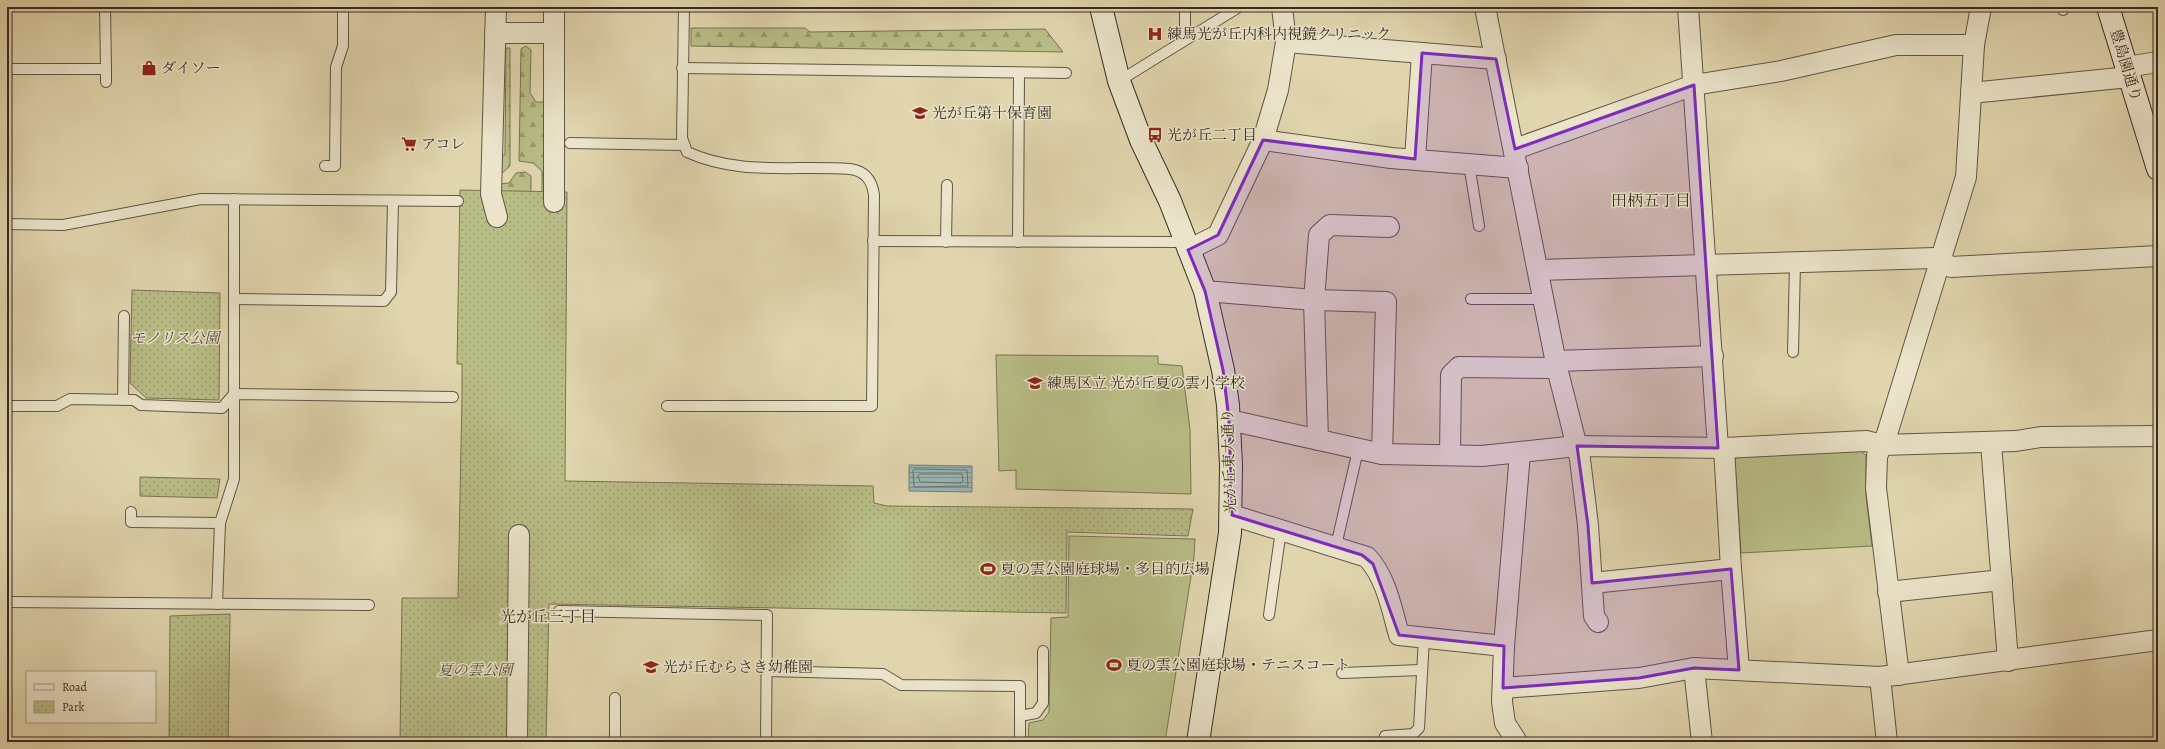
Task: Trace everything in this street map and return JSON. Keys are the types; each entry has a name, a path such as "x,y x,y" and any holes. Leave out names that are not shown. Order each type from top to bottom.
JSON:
{"street":[{"path":"496,7 491,194 497,217"},
{"path":"554,7 554,202"},
{"name":"光が丘東大通り","path":"1101,7 1119,81 1141,140 1170,201 1205,291 1223,370 1229,420 1232,515 1225,577 1198,742"},
{"path":"1187,246 1218,235 1263,140 1278,90 1286,42 1282,7"},
{"path":"1485,7 1517,158 1556,365 1580,459 1588,525 1594,616 1598,622"},
{"path":"1688,7 1712,356 1739,670"},
{"path":"1887,742 1889,676 1888,592 1876,488 1877,456 1887,434 1966,177 1974,45 1981,7"},
{"name":"豊島園通り","path":"2108,7 2158,170"},
{"path":"495,33 554,33"},
{"path":"1286,42 1496,59"},
{"path":"1263,140 1391,158 1469,164 1517,158 1694,85 1781,71 1896,45 1974,45"},
{"path":"1415,159 1422,53"},
{"path":"1971,94 2128,72 2158,62"},
{"path":"1318,440 1314,300 1319,235 1330,225 1389,228"},
{"path":"1538,270 1935,258 1951,267 2158,256"},
{"path":"1205,291 1314,300 1386,302 1382,454"},
{"path":"1450,455 1451,376 1459,367 1556,365 1712,356"},
{"path":"1229,420 1358,450 1382,454 1482,456 1577,446 1721,448 1866,441 1882,445 2016,441 2041,437 2158,436"},
{"path":"1991,442 2008,661"},
{"path":"1517,742 1505,723 1502,702 1504,646 1520,452"},
{"path":"1232,515 1362,555 1373,564 1386,593 1399,635 1504,646"},
{"path":"517,742 519,535"},
{"path":"1592,583 1731,569"},
{"path":"1888,592 2002,580"},
{"path":"1503,688 1639,678 1694,668 1889,676 2158,643"},
{"path":"1694,668 1702,742"}],"lane":[{"path":"105,7 106,82"},
{"path":"330,166 336,67 343,46 343,7"},
{"path":"667,406 872,406 872,183 860,170 835,168 739,167 704,160 687,152 683,145 682,68 684,7"},
{"path":"1185,7 1185,40"},
{"path":"1119,81 1239,7"},
{"path":"682,68 1066,73"},
{"path":"7,70 106,69"},
{"path":"1018,242 1019,73"},
{"path":"570,143 683,145"},
{"path":"1469,164 1479,226"},
{"path":"946,242 947,185"},
{"path":"7,224 63,225 201,199 458,201"},
{"path":"217,604 220,523 234,479 234,199"},
{"path":"234,299 384,301 390,292 393,201"},
{"path":"873,241 1018,242 1187,246"},
{"path":"1793,352 1795,263"},
{"path":"1470,299 1544,299"},
{"path":"123,400 124,316"},
{"path":"234,394 453,397"},
{"path":"7,406 57,406 70,399 134,400 141,405 222,408 234,394"},
{"path":"1336,546 1358,450"},
{"path":"131,512 131,522 220,523"},
{"path":"1269,615 1281,530"},
{"path":"7,602 369,605"},
{"path":"558,611 767,615 766,742"},
{"path":"1385,736 1413,734 1419,728 1421,670 1424,638"},
{"path":"1020,716 1036,713 1043,702 1043,651"},
{"path":"1342,673 1421,670"},
{"path":"767,671 882,674 902,685 1020,686 1020,742"},
{"path":"615,698 615,742"}],"highlighted area":[{"path":"1422,53 1496,59 1515,149 1694,85 1718,448 1577,446 1588,525 1592,583 1731,569 1739,670 1694,668 1639,678 1503,688 1504,646 1399,635 1373,564 1362,555 1232,515 1229,420 1223,370 1205,291 1188,250 1218,235 1263,140 1415,159"}],"green space":[{"path":"691,28 805,28 810,32 1045,29 1063,52 691,46"},
{"path":"526,46 531,50 530,93 536,102 543,102 547,108 549,197 542,199 542,171 533,163 519,161 521,49"},
{"path":"506,48 510,48 510,166 502,173 498,172 498,155 505,155"},
{"path":"525,172 531,176 531,205 499,206 500,184 509,183 516,173"},
{"name":"夏の雲公園","path":"460,190 567,192 565,481 873,486 874,503 887,506 1193,509 1188,536 1067,532 1066,613 549,604 546,742 400,742 402,598 458,598 462,397 462,364 457,364"},
{"name":"モノリス公園","path":"132,290 220,293 219,400 146,398 130,383"},
{"path":"996,355 1158,356 1158,364 1182,366 1190,430 1191,494 1016,489 1016,470 999,471"},
{"path":"1861,450 1866,456 1866,496 1872,546 1741,553 1735,460 1739,455"},
{"path":"140,477 220,479 217,498 140,496"},
{"name":"夏の雲公園庭球場・テニスコート","path":"1069,536 1195,539 1194,557 1165,742 1028,742 1029,723 1043,720 1049,712 1051,618 1068,617"},
{"path":"230,614 228,742 169,742 170,616"}],"water":[{"path":"909,465 972,466 972,492 909,491"}],"place":[{"name":"練馬光が丘内科内視鏡クリニック","path":"1155,34"},
{"name":"ダイソー","path":"149,68"},
{"name":"光が丘第十保育園","path":"920,113"},
{"name":"光が丘二丁目","path":"1155,135"},
{"name":"アコレ","path":"409,144"},
{"name":"練馬区立 光が丘夏の雲小学校","path":"1035,383"},
{"name":"夏の雲公園庭球場・多目的広場","path":"988,569"},
{"name":"夏の雲公園庭球場・テニスコート","path":"1114,665"},
{"name":"光が丘むらさき幼稚園","path":"651,667"}],"district":[{"name":"田柄五丁目","path":"1651,200"},
{"name":"光が丘三丁目","path":"548,616"}]}
